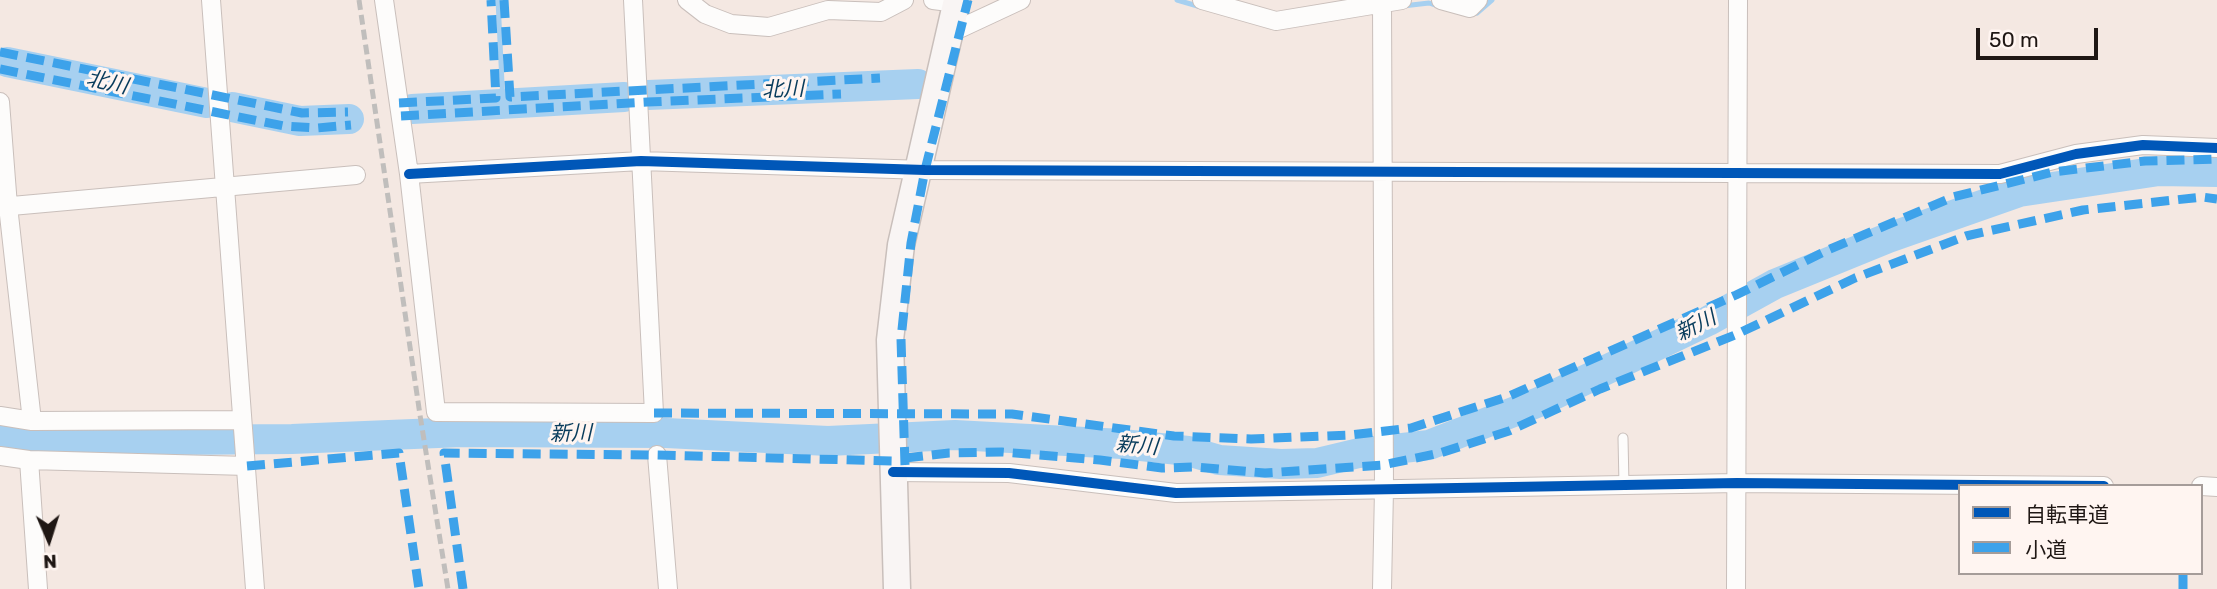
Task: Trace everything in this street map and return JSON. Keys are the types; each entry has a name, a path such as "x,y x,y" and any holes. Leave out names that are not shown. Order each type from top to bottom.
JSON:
{"street":[{"path":"211,0 255,589"},
{"path":"384,0 410,174 436,412 654,413 633,0"},
{"path":"687,0 705,14 731,24 769,27 828,10 881,12 904,0"},
{"path":"897,589 899,466 890,340 901,245 921,170 954,10 1021,0"},
{"path":"1202,0 1276,21 1402,0"},
{"path":"1441,0 1474,3"},
{"path":"1737,589 1735,335 1738,0"},
{"path":"1382,3 1382,589"},
{"path":"0,103 4,206 32,421"},
{"path":"410,174 641,161 921,170 2000,174 2076,154 2143,145 2217,148"},
{"path":"4,206 356,175"},
{"path":"0,416 32,421 241,420"},
{"path":"657,455 668,589"},
{"path":"0,456 29,460 247,466"},
{"path":"29,460 38,589"},
{"path":"899,466 1009,473 1176,493 1737,483 1958,485"}],"lane":[{"path":"1623,438 1625,485"}],"waterway":[{"path":"498,0 503,104"},
{"path":"1177,0 1201,7"},
{"path":"1477,13 1492,0"},
{"path":"1403,6 1429,3 1438,6"},
{"name":"北川","path":"7,62 207,103"},
{"name":"北川","path":"648,95 918,84"},
{"name":"北川","path":"412,109 624,97"},
{"name":"北川","path":"232,107 300,121 349,119"},
{"name":"新川","path":"0,434 31,439 168,440 292,439 462,432 666,433 828,441 955,435 1122,444 1188,451 1219,460 1281,464 1317,463 1359,453 1429,445 1539,402 1708,321 1775,284 1888,238 2019,192 2159,171 2217,172"}],"railway":[{"path":"359,0 448,589"}],"marked path":[{"path":"399,103 496,98 491,0"},
{"path":"504,0 510,97 880,78"},
{"path":"905,465 901,339 911,243 925,170 968,0"},
{"path":"0,52 302,113 348,112"},
{"path":"0,69 284,126 317,128 351,125"},
{"path":"401,116 841,94"},
{"path":"654,413 1012,414 1174,436 1251,439 1350,435 1411,428 1507,397 1736,295 1828,250 1953,197 2053,172 2145,161 2217,159"},
{"path":"905,458 949,453 1002,452 1162,468 1195,467 1265,473 1383,465 1440,453 1509,431 1600,389 1735,335 1855,278 1966,236 2083,210 2202,197 2217,199"},
{"path":"247,466 399,453 419,589"},
{"path":"463,589 444,453 893,461"},
{"path":"2183,575 2183,589"}],"cycle path":[{"path":"409,174 641,161 925,170 2000,174 2076,154 2143,145 2217,148"},
{"path":"893,472 1009,473 1176,493 1737,483 1958,485"}]}
